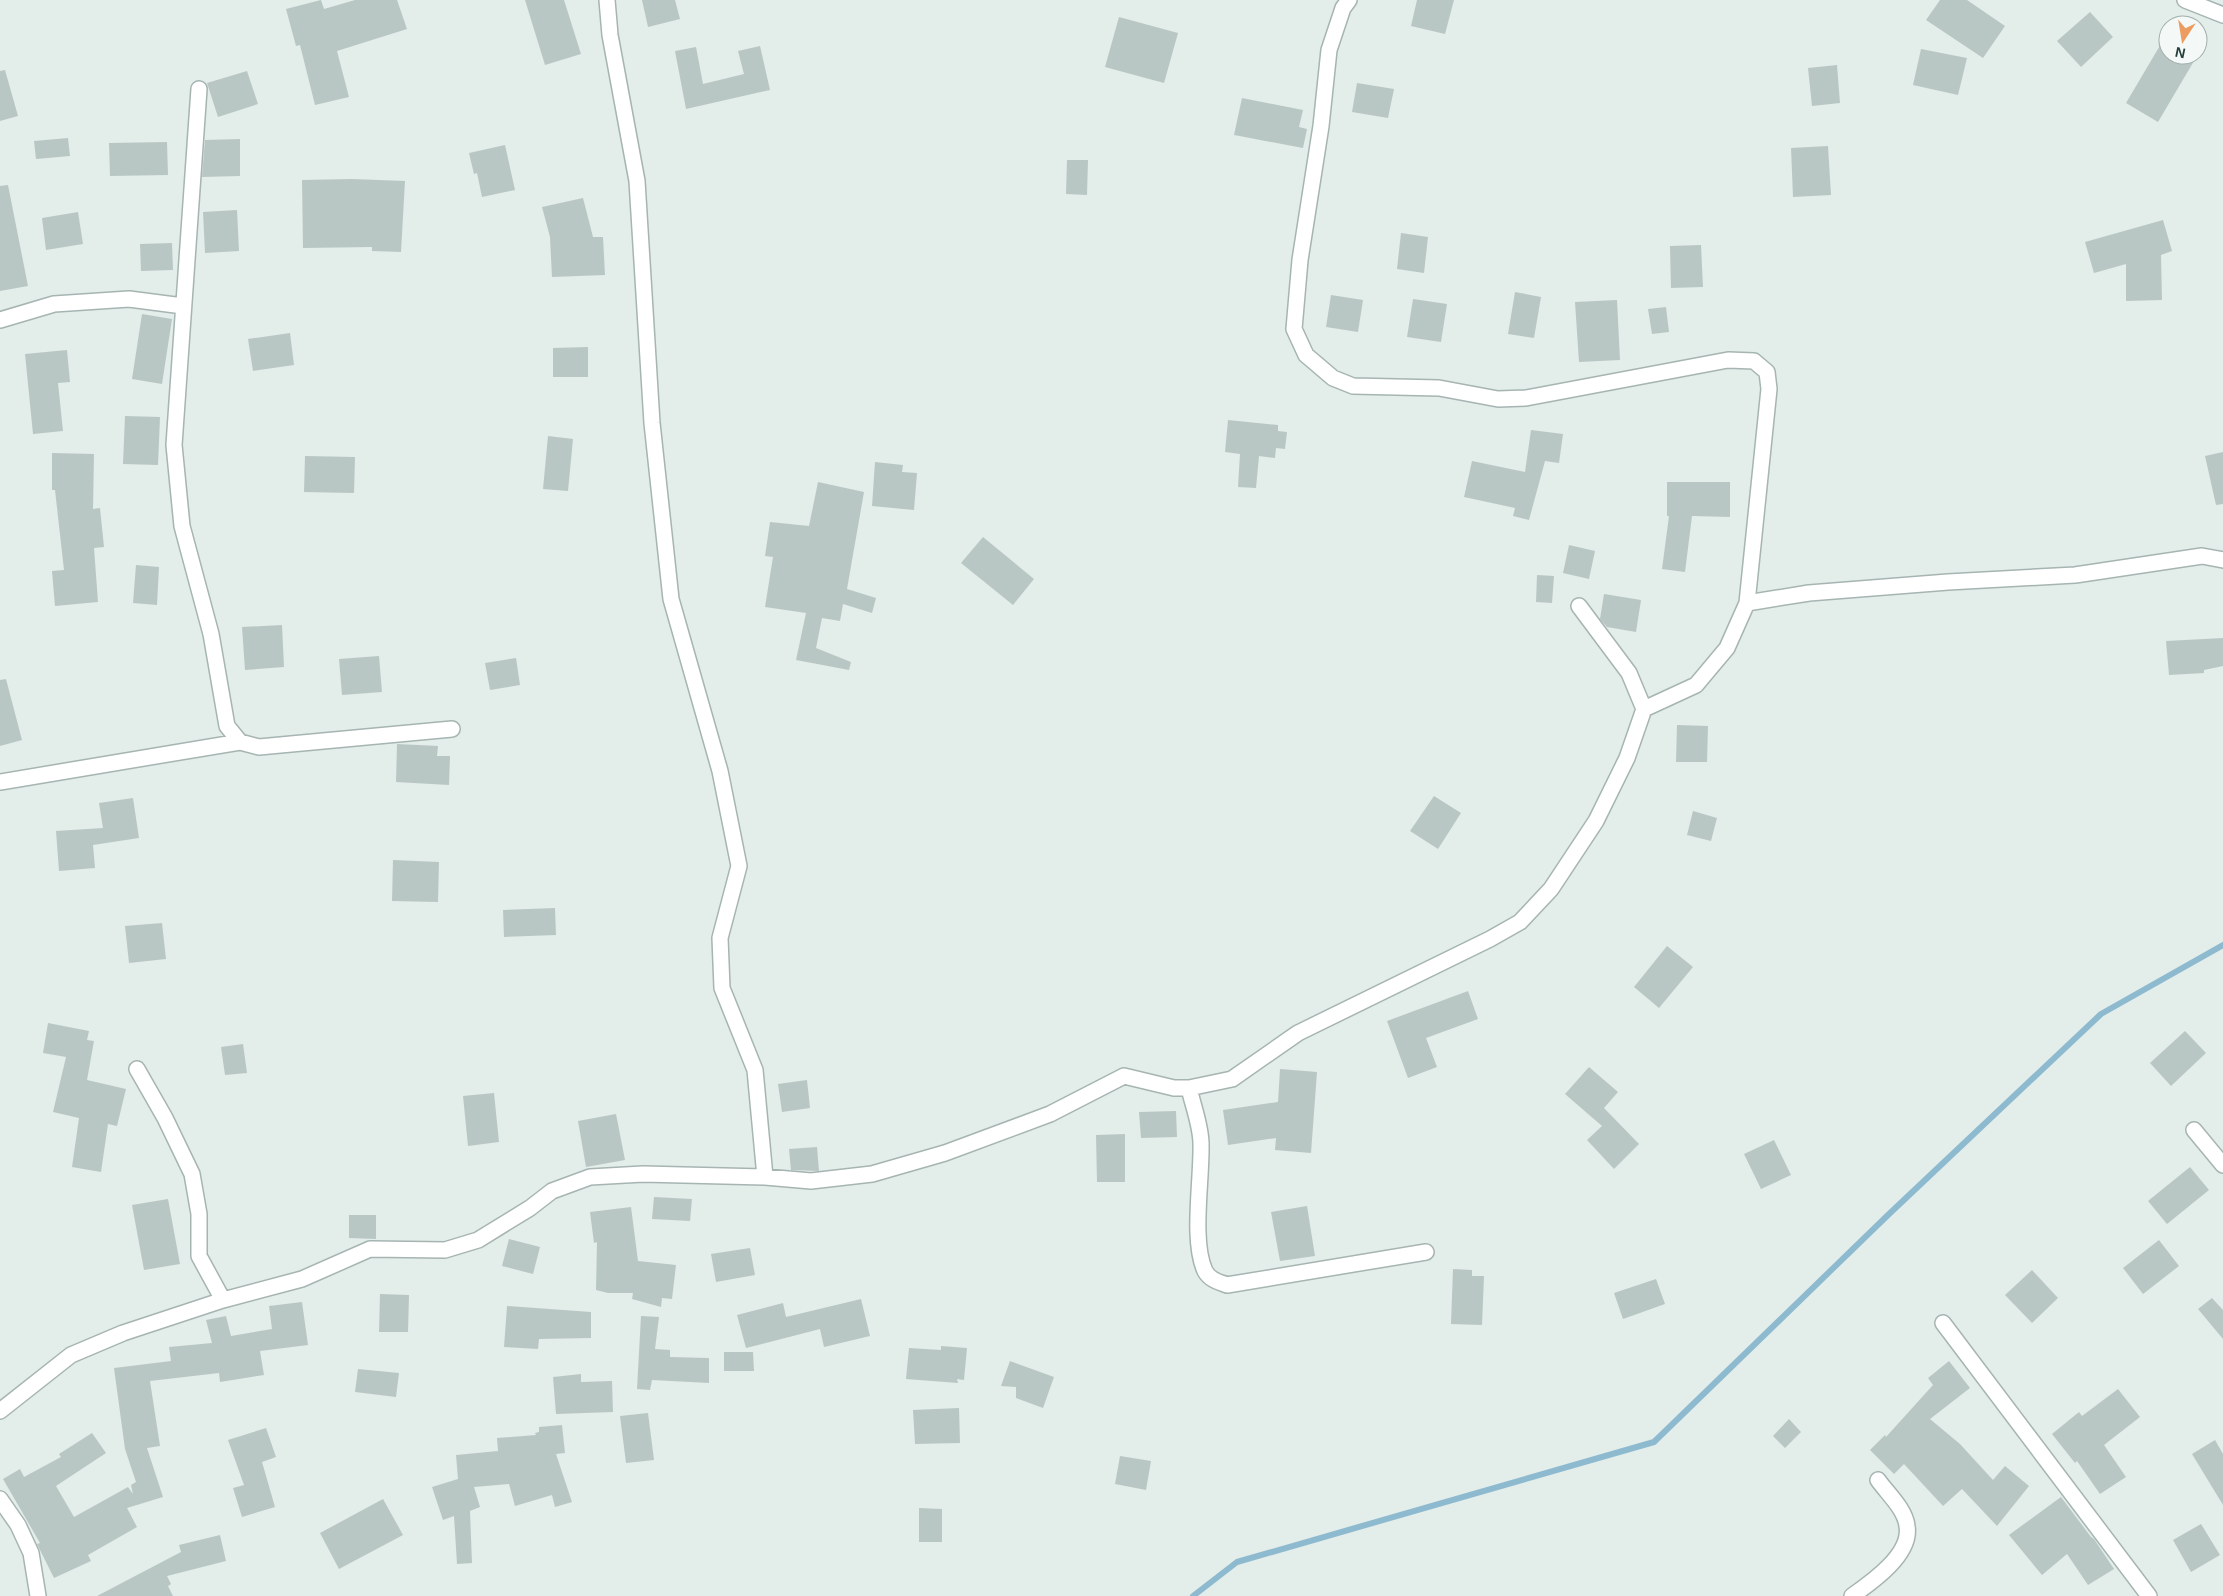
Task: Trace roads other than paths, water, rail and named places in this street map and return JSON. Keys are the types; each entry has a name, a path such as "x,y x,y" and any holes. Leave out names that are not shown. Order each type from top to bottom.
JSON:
{"street":[{"path":"607,0 610,34 637,181 652,423 671,600 720,771 738,866 720,938 722,988 755,1070 765,1177"},
{"path":"1349,0 1343,8 1329,50 1321,126 1300,260 1294,329 1306,355 1333,378 1353,386 1439,388 1498,399 1526,398 1728,360 1754,360 1767,372 1769,389 1747,603 1727,648 1696,685 1644,709"},
{"path":"2185,0 2223,15"},
{"path":"198,89 174,445 182,526 211,634 227,726 240,742"},
{"path":"0,320 54,304 129,299 183,306"},
{"path":"1747,603 1809,593 1948,582 2075,575 2202,556 2223,560"},
{"path":"0,1411 71,1355 124,1333 223,1300 302,1279 370,1249 445,1250 478,1240 530,1208 552,1191 590,1177 643,1174 765,1177 811,1181 872,1174 945,1153 1050,1114 1124,1076 1174,1088 1189,1088 1232,1079 1298,1033 1490,939 1520,922 1551,889 1596,821 1627,758 1644,709 1629,673 1579,606"},
{"path":"0,782 240,742 259,747 452,729"},
{"path":"137,1069 165,1118 192,1174 199,1214 198,1256 223,1300"},
{"path":"1189,1088 1201,1141 1198,1229 1201,1254 1206,1272 1213,1280 1227,1285 1426,1252"},
{"path":"2194,1130 2223,1164"},
{"path":"1943,1322 2149,1596"},
{"path":"1852,1596 1873,1582 1899,1556 1906,1541 1908,1527 1903,1514 1878,1480"},
{"path":"0,1500 18,1525 31,1553 38,1596"}],"waterway":[{"path":"1193,1596 1237,1562 1654,1442 1888,1215 2101,1014 2223,945"}]}
